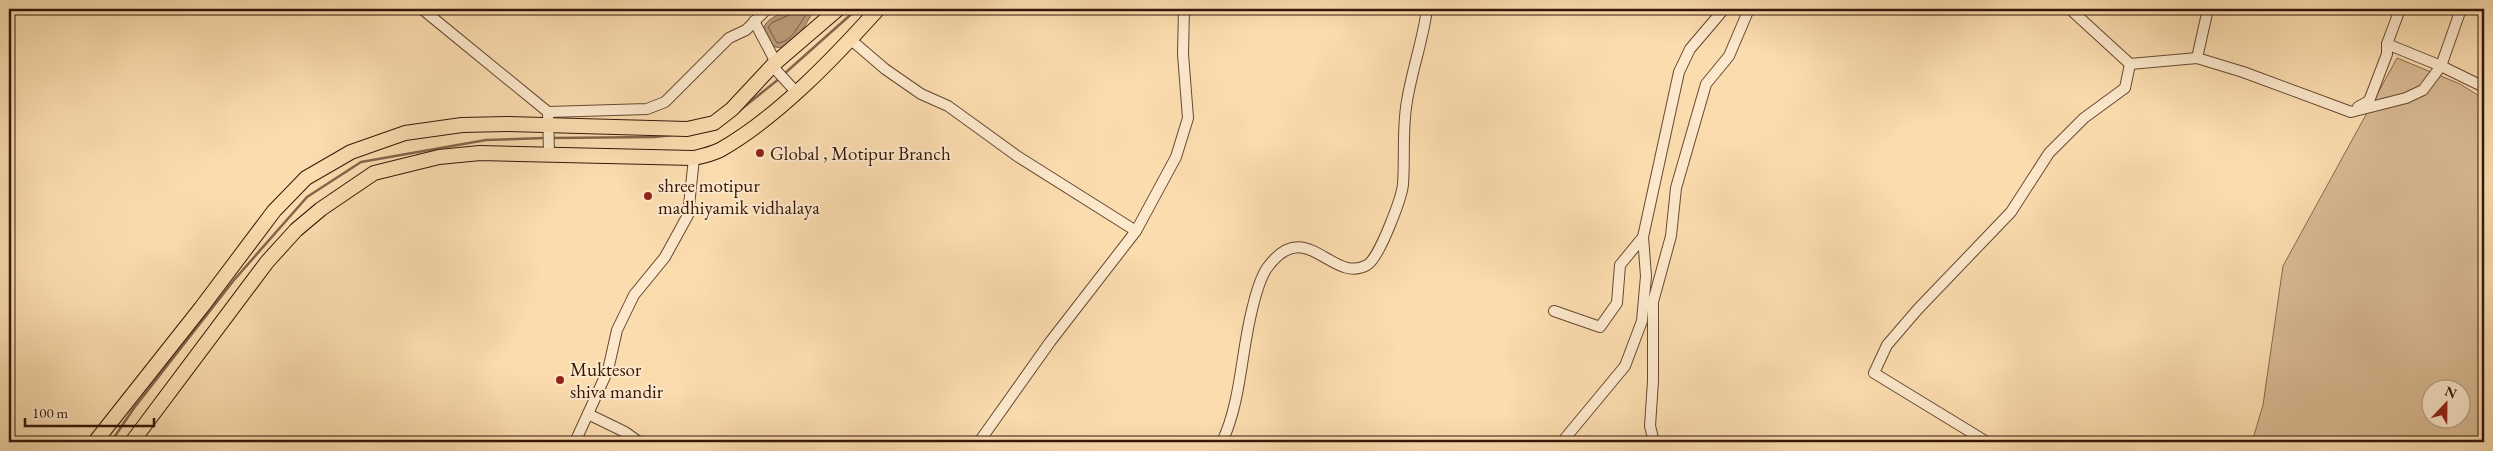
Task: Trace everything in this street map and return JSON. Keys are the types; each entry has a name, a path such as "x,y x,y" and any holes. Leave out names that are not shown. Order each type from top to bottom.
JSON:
{"main road":[{"path":"94,442 201,308 274,212 306,178 351,152 405,133 462,125 507,124 549,129 687,129 714,122 732,109 838,9"},
{"path":"132,442 267,262 296,230 356,183 374,172 439,157 549,149 584,156 694,158 718,150 756,125 793,87 850,39 878,9"}],"street":[{"path":"422,9 548,112 647,109 665,102 729,38 746,30 767,9"},
{"path":"980,442 1050,342 1136,231 1176,157 1188,118 1183,54 1184,9"},
{"path":"1222,442 1237,394 1245,339 1257,291 1266,270 1273,260 1295,246 1308,248 1341,265 1352,268 1367,266 1375,258 1381,247 1403,185 1406,108 1427,9"},
{"path":"1562,442 1626,366 1642,321 1646,276 1643,237 1680,72 1690,49 1724,9"},
{"path":"1654,442 1650,426 1653,381 1653,302 1671,236 1676,188 1706,84 1729,56 1749,9"},
{"path":"2070,9 2130,64 2196,58 2243,72 2351,112 2406,98 2423,90 2441,66 2461,9"},
{"path":"2196,58 2208,9"},
{"path":"2351,112 2369,101 2387,54 2387,44 2400,9"},
{"path":"754,21 766,40 775,67 793,87"},
{"path":"850,39 885,69 921,94 948,106 1017,156 1136,231"},
{"path":"2387,44 2441,66 2484,87"},
{"path":"1987,442 1874,373 1887,345 1918,309 2011,212 2049,153 2084,118 2125,88 2130,64"},
{"path":"548,112 549,149"},
{"path":"575,442 608,370 617,330 634,295 665,257 688,215 694,158"},
{"path":"1554,311 1600,327 1617,302 1620,265 1643,237"},
{"path":"588,414 625,432 639,442"}],"shaded area":[{"path":"2397,58 2460,84 2484,99 2484,442 2252,442 2263,405 2283,266"}],"water":[{"path":"790,9 805,9 812,14 801,32 792,42 787,46 775,47 768,39 764,28 770,20"}],"waterway":[{"path":"784,74 857,9"},
{"path":"739,111 780,78"},
{"path":"550,138 655,137 672,135"},
{"path":"111,442 134,408 234,280 307,197 361,162 486,140 545,138"}],"place":[{"name":"Global , Motipur Branch","path":"760,153"},
{"name":"shree motipur madhiyamik vidhalaya","path":"648,196"},
{"name":"Muktesor shiva mandir","path":"560,380"}]}
